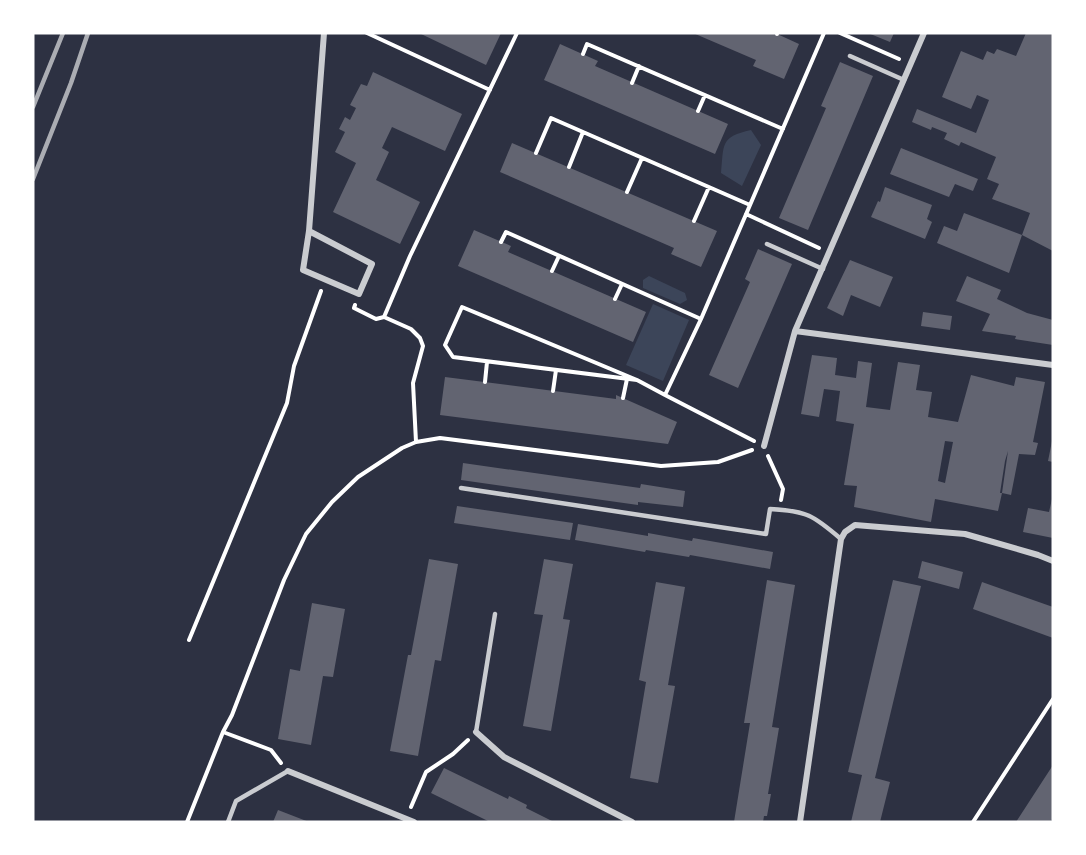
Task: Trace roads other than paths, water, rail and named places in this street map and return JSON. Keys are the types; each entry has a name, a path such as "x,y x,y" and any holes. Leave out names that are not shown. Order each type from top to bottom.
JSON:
{"street":[{"path":"309,231 372,264 358,294 303,270 309,231 324,33"},
{"path":"764,446 795,331 924,33"},
{"path":"795,331 1053,365"},
{"path":"800,822 841,539 845,532 855,525 965,534 1053,561"},
{"path":"476,732 504,757 632,822"},
{"path":"288,771 414,822"}],"lane":[{"path":"850,56 904,80"},
{"path":"767,244 823,269"},
{"path":"460,488 766,534 770,509 795,510 812,515 841,539"},
{"path":"476,732 495,614"},
{"path":"228,822 236,801 288,771"}],"railway":[{"path":"33,107 63,33"},
{"path":"33,179 88,33"}]}
